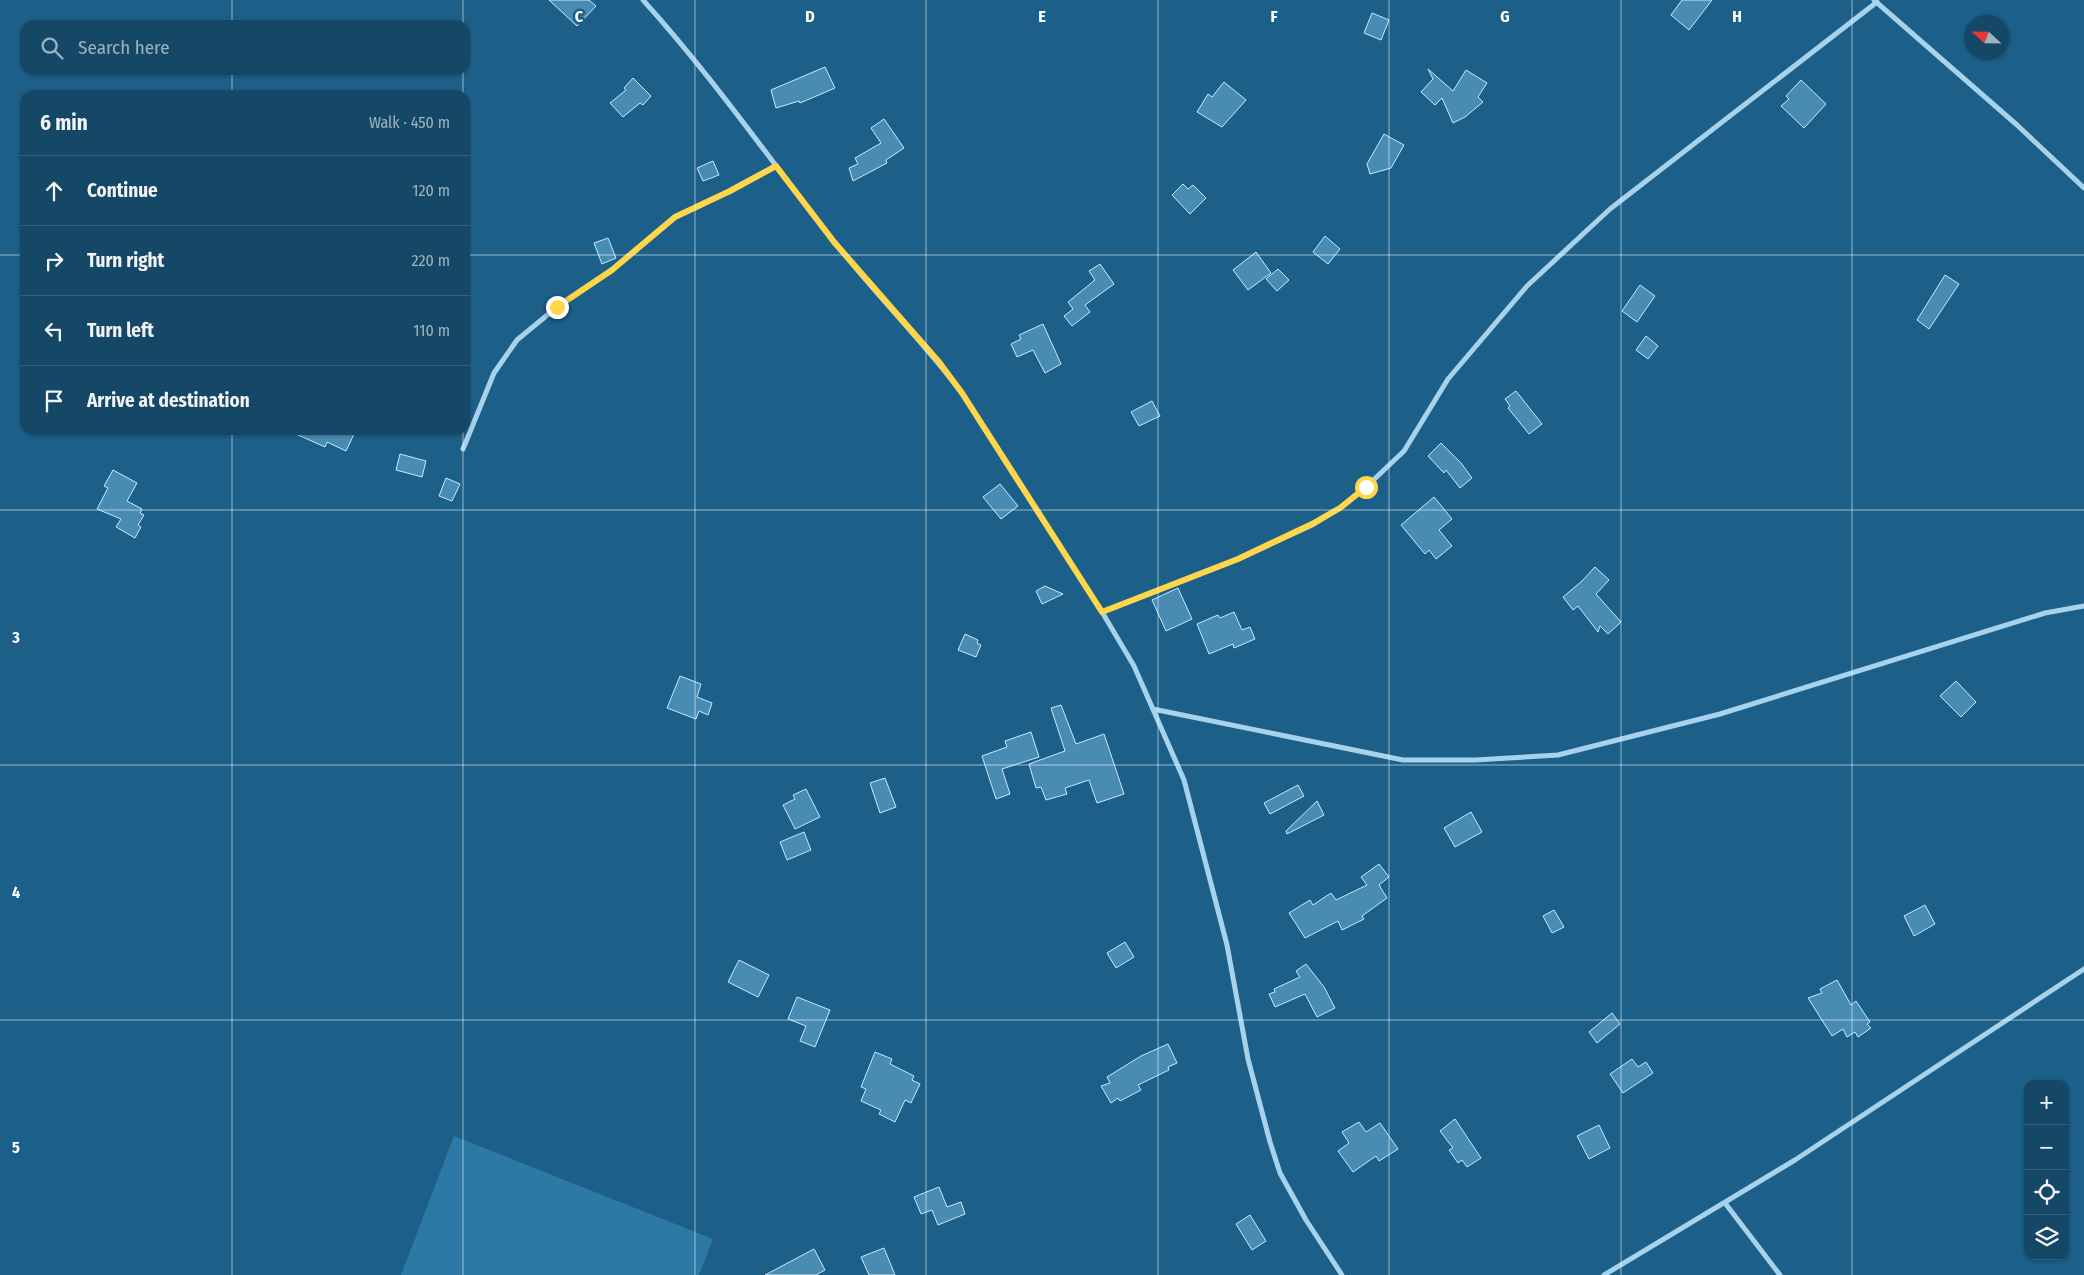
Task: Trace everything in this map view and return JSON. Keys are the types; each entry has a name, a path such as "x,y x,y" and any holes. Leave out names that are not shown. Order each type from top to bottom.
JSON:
{"street":[{"path":"643,0 661,20 834,242 939,362 962,393 1102,612 1134,666 1184,780 1227,945 1250,1067 1280,1173 1342,1275"},
{"path":"1102,612 1238,559 1312,524 1340,508 1366,487 1404,451 1448,379 1527,286 1610,209 1875,1 2017,125 2084,188"},
{"path":"470,432 494,373 517,340 557,307 612,270 675,217 730,191 776,166"},
{"path":"463,449 469,435"},
{"path":"1153,709 1403,760 1475,760 1558,756 1720,714 2045,613 2084,606"},
{"path":"1604,1275 1804,1154 2084,969"},
{"path":"1725,1203 1780,1275"}],"shaded area":[{"path":"454,1136 713,1239 699,1275 401,1275"}],"building":[{"path":"549,0 589,0 596,6 577,26"},
{"path":"1682,0 1712,0 1689,30 1671,15"},
{"path":"1372,13 1389,20 1381,40 1364,33"},
{"path":"825,67 835,88 800,103 799,101 776,108 771,90"},
{"path":"1428,69 1453,91 1466,70 1487,83 1478,97 1483,102 1465,117 1453,123 1442,98 1435,105 1421,92 1433,79"},
{"path":"633,78 651,96 643,105 640,103 623,117 610,103 626,90 624,88"},
{"path":"1801,80 1826,104 1804,128 1781,106 1789,99 1786,96"},
{"path":"1224,82 1246,100 1222,127 1197,112 1208,94 1212,97"},
{"path":"884,119 904,148 886,160 887,163 853,181 849,168 858,164 855,158 881,143 871,128"},
{"path":"1384,134 1404,145 1391,168 1370,174 1367,164"},
{"path":"713,161 719,175 703,181 697,168"},
{"path":"1183,184 1188,189 1193,185 1206,198 1190,214 1172,195"},
{"path":"1325,236 1340,249 1328,264 1313,252"},
{"path":"608,238 616,258 602,264 594,243"},
{"path":"1256,252 1271,273 1248,290 1233,270"},
{"path":"1100,264 1114,284 1085,305 1090,312 1072,326 1064,316 1073,309 1068,302 1095,280 1089,271"},
{"path":"1278,269 1289,280 1277,291 1266,279"},
{"path":"1945,275 1959,284 1929,329 1917,320"},
{"path":"1640,285 1655,296 1637,322 1622,311"},
{"path":"1043,324 1061,364 1045,373 1033,350 1017,357 1011,344 1021,339 1019,335"},
{"path":"1646,336 1658,346 1648,359 1636,350"},
{"path":"1516,391 1542,424 1529,434 1508,408 1510,406 1505,399"},
{"path":"1152,401 1160,416 1139,426 1131,412"},
{"path":"298,435 354,435 346,451 327,442 325,447"},
{"path":"1441,443 1461,463 1472,478 1460,488 1446,470 1444,473 1428,456"},
{"path":"400,454 426,461 422,477 396,470"},
{"path":"113,470 137,483 127,501 142,509 140,513 144,515 138,525 141,527 135,538 116,527 121,519 97,509 108,488 104,486"},
{"path":"446,478 460,484 452,501 439,496"},
{"path":"1000,484 1018,506 1001,519 983,497"},
{"path":"1434,497 1452,519 1439,530 1452,546 1436,559 1429,550 1425,554 1401,525"},
{"path":"1595,567 1609,580 1596,594 1621,622 1608,634 1600,626 1598,632 1578,606 1573,610 1563,597"},
{"path":"1045,586 1063,594 1042,604 1036,591"},
{"path":"1178,588 1192,619 1166,631 1152,600"},
{"path":"1234,612 1242,630 1250,627 1255,639 1234,648 1233,644 1209,654 1197,624 1218,615 1220,618"},
{"path":"965,634 978,640 977,643 981,645 976,657 958,650"},
{"path":"680,676 701,684 697,697 712,703 708,715 699,711 696,719 667,708"},
{"path":"1956,681 1976,702 1961,717 1940,696"},
{"path":"1061,705 1076,744 1104,734 1124,794 1097,803 1089,780 1065,788 1067,794 1046,800 1041,787 1036,788 1029,764 1065,751 1051,708"},
{"path":"1031,732 1039,757 1002,769 1010,794 996,799 982,756 1007,747 1005,741"},
{"path":"885,778 896,807 880,813 870,783"},
{"path":"1298,785 1304,796 1270,814 1264,803"},
{"path":"806,789 820,817 795,829 783,805 795,799 793,795"},
{"path":"1317,801 1324,815 1287,834 1286,831"},
{"path":"1471,812 1482,832 1455,847 1444,828"},
{"path":"804,832 811,850 787,860 780,842"},
{"path":"1379,864 1389,877 1379,885 1387,898 1362,916 1364,919 1342,930 1338,921 1305,938 1289,913 1310,900 1313,905 1331,893 1336,900 1367,885 1361,877"},
{"path":"1925,905 1935,924 1914,936 1904,916"},
{"path":"1554,910 1564,927 1552,933 1543,916"},
{"path":"1125,942 1134,957 1116,968 1107,953"},
{"path":"739,960 769,975 758,997 728,982"},
{"path":"1306,964 1324,987 1335,1008 1317,1017 1305,994 1275,1007 1269,994 1275,992 1274,989 1300,977 1296,971"},
{"path":"1837,980 1851,1005 1856,1001 1870,1022 1867,1024 1871,1028 1858,1037 1855,1032 1847,1037 1843,1029 1832,1036 1808,998 1822,993 1820,989"},
{"path":"797,997 830,1010 815,1047 800,1041 806,1026 788,1019"},
{"path":"1612,1013 1620,1024 1597,1043 1589,1032"},
{"path":"1168,1044 1177,1063 1168,1067 1169,1070 1138,1085 1141,1090 1120,1101 1118,1098 1111,1103 1101,1086 1110,1083 1107,1077 1141,1056"},
{"path":"875,1052 892,1059 890,1064 914,1076 912,1080 920,1084 911,1103 905,1100 895,1122 879,1114 881,1110 861,1101 866,1089 861,1087"},
{"path":"1632,1059 1638,1067 1646,1062 1653,1073 1623,1093 1610,1074"},
{"path":"1455,1119 1481,1158 1467,1167 1462,1160 1458,1163 1449,1150 1453,1148 1440,1131"},
{"path":"1359,1122 1366,1132 1380,1123 1398,1149 1379,1161 1376,1156 1353,1172 1338,1151 1349,1143 1342,1132"},
{"path":"1599,1125 1610,1148 1589,1159 1577,1136"},
{"path":"939,1187 947,1207 961,1202 965,1214 938,1225 932,1210 921,1214 914,1197"},
{"path":"1250,1215 1266,1241 1252,1250 1236,1224"},
{"path":"884,1248 895,1275 869,1275 861,1257"},
{"path":"814,1249 825,1270 816,1275 765,1275"}],"route":[{"path":"557,307 612,270 675,217 754,179 776,166 834,242 939,362 962,393 1102,612 1238,559 1312,524 1340,508 1366,487"}]}
